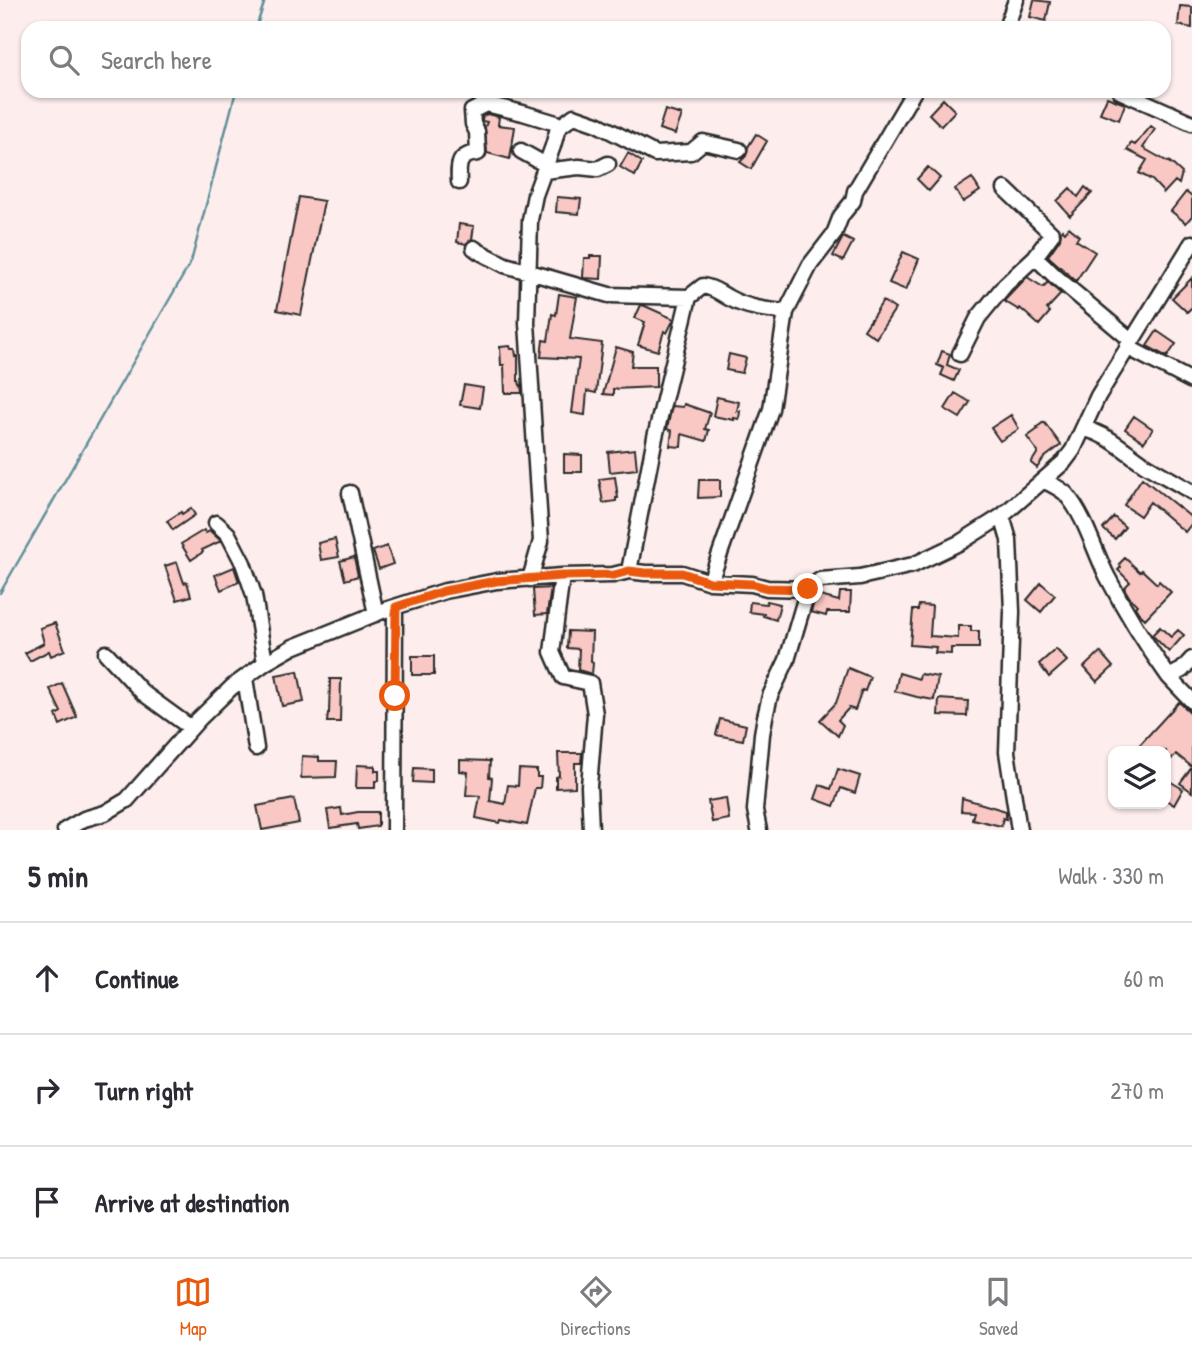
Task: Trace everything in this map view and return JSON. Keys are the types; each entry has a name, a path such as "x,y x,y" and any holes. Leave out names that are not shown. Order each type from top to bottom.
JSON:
{"street":[{"path":"1008,21 1016,0"},
{"path":"710,582 771,409 786,312 810,265 834,234 841,216 853,201 855,191 910,98"},
{"path":"1136,98 1192,123"},
{"path":"459,182 458,170 462,158 478,152 472,111 486,104 555,123 558,128"},
{"path":"530,579 541,541 527,323 530,220 535,195 558,128 573,116 597,124 655,154 691,152 704,142 739,150"},
{"path":"521,151 545,168 598,169 608,164"},
{"path":"960,354 978,318 1005,285 1035,257 1052,234 1005,189"},
{"path":"759,830 755,810 765,717 770,696 787,660 808,589 820,580 860,577 913,565 961,542 1003,516 1064,462 1073,450 1098,396 1191,245"},
{"path":"474,248 505,265 609,295 689,297"},
{"path":"1035,257 1129,344 1192,382"},
{"path":"629,571 655,437 689,297 703,286 714,288 730,299 758,310 786,312"},
{"path":"1083,428 1100,433 1192,492"},
{"path":"1043,480 1064,491 1085,523 1106,573 1150,650 1168,677 1192,701"},
{"path":"350,493 376,614"},
{"path":"1003,516 1009,540 1012,612 1007,752 1019,830"},
{"path":"216,523 228,534 246,571 254,595 265,663"},
{"path":"65,830 84,819 105,813 127,800 191,728 232,687 265,663 293,647 444,591 496,581 614,575 629,571 682,573 710,582 808,589"},
{"path":"562,576 552,652 563,677 590,683 595,714 589,786 591,830"},
{"path":"394,830 396,607"},
{"path":"106,653 143,693 191,728"},
{"path":"1168,677 1182,670 1192,659"},
{"path":"245,678 256,748"}],"building":[{"path":"1034,0 1050,2 1046,21 1030,17"},
{"path":"1180,6 1192,7 1192,28 1178,25"},
{"path":"1107,98 1125,104 1119,120 1100,113"},
{"path":"943,99 955,111 941,126 929,114"},
{"path":"665,110 682,115 675,134 659,129"},
{"path":"487,114 499,117 498,125 515,127 510,159 487,153 487,122 482,119"},
{"path":"1151,126 1155,129 1143,148 1170,162 1182,173 1179,184 1175,181 1164,193 1152,180 1139,173 1147,160 1127,150 1131,143 1135,145"},
{"path":"756,134 767,141 751,169 740,162 746,156"},
{"path":"628,153 642,162 635,176 620,167"},
{"path":"928,167 940,178 929,191 917,179"},
{"path":"972,178 980,191 963,202 955,189"},
{"path":"1085,187 1092,193 1070,216 1057,201 1070,188 1078,197"},
{"path":"1186,192 1192,197 1192,216 1186,223 1171,211"},
{"path":"299,197 324,201 301,315 277,310"},
{"path":"557,197 581,199 579,214 556,212"},
{"path":"459,224 474,226 472,239 466,244 457,242"},
{"path":"1069,227 1079,236 1076,240 1095,252 1076,281 1048,256 1060,239 1062,229 1065,232"},
{"path":"843,237 853,242 843,261 833,256"},
{"path":"903,252 919,259 906,290 889,283"},
{"path":"602,256 601,279 583,278 584,258"},
{"path":"1027,277 1043,287 1048,282 1061,294 1047,309 1050,312 1039,325 1020,308 1019,310 1004,301"},
{"path":"1192,278 1192,307 1187,312 1172,298"},
{"path":"559,294 577,297 570,339 602,343 596,393 587,391 585,415 572,413 579,359 541,357 543,340 548,341 552,314 556,315"},
{"path":"883,301 895,309 876,338 864,330"},
{"path":"641,305 674,319 667,333 664,331 658,351 638,345 645,322 635,318"},
{"path":"1157,331 1176,344 1167,357 1147,346"},
{"path":"510,346 515,349 516,356 518,355 518,381 522,393 505,393 500,347"},
{"path":"616,347 633,352 631,366 656,366 656,387 613,389 613,395 603,394"},
{"path":"942,351 950,354 947,365 959,370 954,381 941,375 944,368 937,365"},
{"path":"729,354 746,358 742,373 726,370"},
{"path":"464,385 483,388 480,408 460,405"},
{"path":"955,393 970,402 960,418 945,409"},
{"path":"717,397 739,402 739,419 713,416"},
{"path":"684,404 710,413 705,429 709,430 706,441 682,434 681,447 670,446 672,431 667,429 672,406 683,407"},
{"path":"1011,415 1019,429 1000,441 991,428"},
{"path":"1134,416 1153,429 1144,442 1125,429"},
{"path":"1044,422 1061,445 1044,458 1037,468 1031,463 1038,452 1027,437"},
{"path":"635,449 637,469 610,472 608,452"},
{"path":"564,454 582,455 582,472 564,472"},
{"path":"615,477 618,498 616,501 603,503 599,479"},
{"path":"1142,478 1192,518 1192,523 1185,532 1150,502 1140,516 1124,505"},
{"path":"699,480 720,480 720,497 698,498"},
{"path":"191,508 195,515 173,530 167,521"},
{"path":"1114,517 1125,527 1115,539 1103,529"},
{"path":"204,530 206,533 210,531 221,541 202,550 203,552 191,560 181,544"},
{"path":"335,539 339,557 321,560 318,543"},
{"path":"387,546 393,564 379,569 373,551"},
{"path":"354,557 358,576 345,580 340,561"},
{"path":"1125,558 1140,572 1142,570 1171,592 1145,619 1124,588 1130,582 1118,570 1121,567 1119,564"},
{"path":"177,562 191,596 177,600 165,566"},
{"path":"234,567 239,582 221,590 215,575"},
{"path":"1041,583 1055,595 1041,612 1027,600"},
{"path":"551,588 547,614 535,615 533,589"},
{"path":"840,592 851,592 850,612 827,612 826,616 811,612 816,595 839,601"},
{"path":"767,601 780,604 776,620 763,616 764,614 749,612 750,602 766,604"},
{"path":"919,605 932,606 930,636 958,638 958,626 971,626 971,631 979,631 979,648 951,648 951,654 935,653 936,647 910,645 913,610 918,610"},
{"path":"55,623 65,650 51,656 49,651 30,661 25,653 44,643 40,628"},
{"path":"1160,627 1171,637 1178,630 1184,635 1169,652 1152,635"},
{"path":"568,631 592,632 592,674 578,670 579,649 567,648"},
{"path":"1056,649 1067,661 1049,677 1039,664"},
{"path":"1100,652 1113,667 1097,682 1084,667"},
{"path":"412,656 434,656 434,675 412,675"},
{"path":"848,668 870,677 855,710 849,708 838,720 843,725 838,736 820,720 836,703"},
{"path":"298,671 304,702 282,706 276,675"},
{"path":"899,673 919,679 920,674 938,677 934,700 895,691"},
{"path":"330,679 341,679 340,722 327,722"},
{"path":"62,683 77,717 60,725 56,715 61,712 50,689"},
{"path":"939,699 968,701 967,716 938,715"},
{"path":"1179,702 1192,714 1192,767 1176,754 1171,760 1171,746 1139,746"},
{"path":"720,719 746,725 743,740 716,735"},
{"path":"558,753 582,753 581,763 575,763 575,787 556,788 556,777 559,776"},
{"path":"302,756 319,757 319,761 337,761 336,777 301,778"},
{"path":"460,760 490,761 490,801 505,804 508,785 518,786 519,769 537,770 537,777 541,777 540,788 535,788 527,825 476,818 480,796 466,795 468,772 460,771"},
{"path":"357,765 375,766 375,771 379,771 379,781 375,781 375,788 356,788"},
{"path":"1192,767 1192,792 1180,783"},
{"path":"414,768 432,769 432,783 413,782"},
{"path":"838,769 860,776 855,793 841,788 834,806 815,799 820,785 831,789"},
{"path":"1171,782 1183,789 1174,805 1171,803"},
{"path":"726,798 729,819 712,822 708,801"},
{"path":"962,798 1006,811 1006,819 1003,818 1001,826 972,819 974,812 961,811"},
{"path":"294,799 299,823 262,830 257,806"},
{"path":"341,808 342,815 378,812 378,826 358,829 357,824 330,828 327,810"}],"waterway":[{"path":"258,21 265,0"},
{"path":"0,593 191,262 234,98"}],"route":[{"path":"395,696 396,607 444,591 496,581 614,575 629,571 682,573 710,582 808,589"}]}
